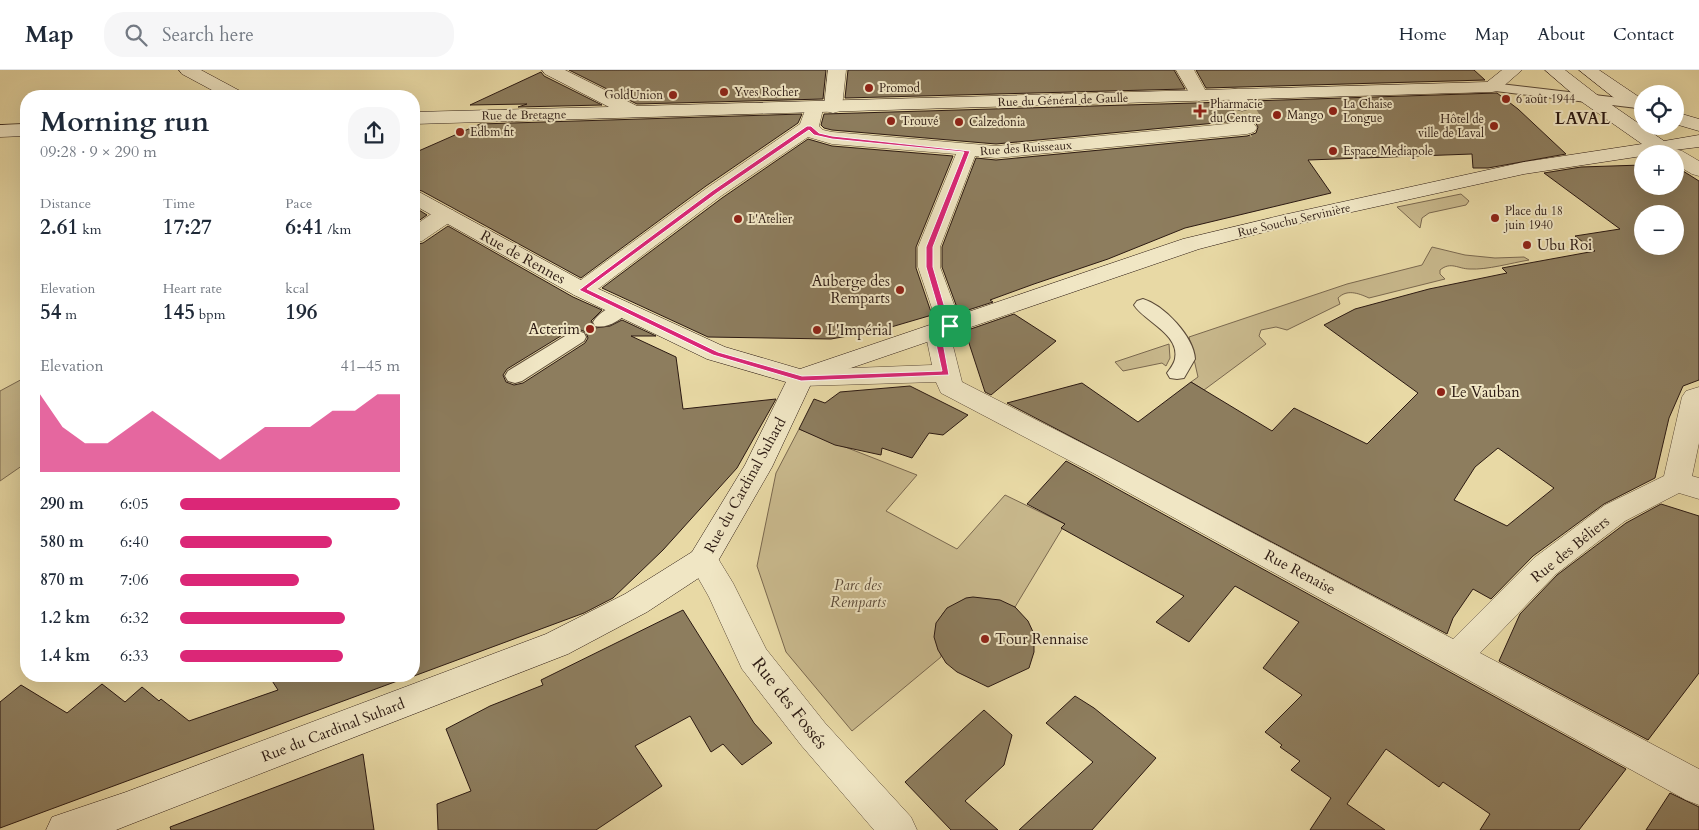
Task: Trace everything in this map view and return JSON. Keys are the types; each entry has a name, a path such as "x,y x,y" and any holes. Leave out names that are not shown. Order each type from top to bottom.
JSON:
{"main road":[{"path":"188,70 225,90"},
{"path":"551,70 584,76 635,113"},
{"path":"833,107 837,70"},
{"path":"1185,70 1199,96"},
{"path":"1492,87 1513,70"},
{"path":"1554,70 1589,98 1659,145"},
{"path":"1588,70 1634,101"},
{"name":"Rue du Général de Gaulle","path":"635,113 812,117 833,107 1199,96 1239,100 1492,87"},
{"name":"Rue de Bretagne","path":"420,118 635,113"},
{"path":"582,290 812,117"},
{"name":"Rue des Ruisseaux","path":"812,117 816,134 832,138 996,152 1247,128"},
{"path":"1684,121 1699,125"},
{"path":"0,131 20,130"},
{"name":"Rue Souchu Servinière","path":"1684,146 1699,141"},
{"name":"Rue Renaise","path":"967,151 930,247 930,267 942,308 947,373 950,387 1094,461 1699,788"},
{"name":"Rue Souchu Servinière","path":"801,378 839,363 1191,244 1283,221 1524,168 1634,156"},
{"path":"1684,161 1699,170"},
{"name":"Rue de Rennes","path":"420,200 582,290 716,353 801,378 947,373"},
{"path":"420,232 446,215"},
{"name":"Rue du Cardinal Suhard","path":"65,830 123,820 557,644 636,602 703,560 758,467 801,378"},
{"path":"1688,486 1695,397 1699,396"},
{"name":"Rue des Béliers","path":"1456,657 1545,566 1614,513 1688,486"},
{"name":"Rue des Fossés","path":"703,560 722,592 754,659 813,734 898,830"}],"lane":[{"name":"Rue du Général de Gaulle","path":"1492,87 1634,104"},
{"path":"1143,305 1181,340 1185,352 1184,361 1177,372"},
{"path":"602,322 621,309"},
{"path":"515,376 577,337"}],"green space":[{"path":"1461,194 1469,201 1466,205 1429,213 1422,218 1420,228 1397,207"},
{"path":"1432,247 1465,255 1495,258 1524,257 1529,260 1477,269 1448,266 1440,270 1440,274 1445,279 1369,298 1357,293 1341,295 1338,298 1340,304 1287,330 1276,327 1261,330 1259,336 1266,344 1204,390 1191,382 1198,377 1189,337 1347,284 1422,265"},
{"path":"1169,344 1170,358 1166,366 1162,363 1123,371 1115,362"},
{"path":"20,380 20,467 0,481 0,391"},
{"name":"Parc des Remparts","path":"799,429 917,475 886,511 957,549 1005,495 1065,524 1015,607 943,613 941,657 852,731 786,652 757,566 776,473"}],"building":[{"path":"569,70 826,70 823,99 637,104"},
{"path":"848,70 1174,70 1185,89 845,98"},
{"path":"1196,70 1474,70 1485,80 1206,88"},
{"path":"541,72 544,76 602,105 518,107 527,104 470,105"},
{"path":"1497,93 1518,109 1566,154 1488,168 1473,168 1472,154 1308,160 1331,193 1185,228 1108,259 1034,284 990,300 993,302 959,313 942,267 942,247 976,158 996,160 1247,136 1256,133 1258,127 1255,122 1247,120 996,144 832,130 821,125 824,114 1228,102 1233,110 1243,113 1251,110 1253,106 1251,101"},
{"path":"802,114 798,123 706,186 581,278 420,190 420,150 480,124"},
{"path":"808,139 832,146 953,156 916,247 916,268 932,315 881,330 831,339 708,337 602,288 722,198"},
{"path":"1634,165 1634,195 1684,195 1684,172 1699,181 1699,380 1683,386 1669,418 1655,478 1604,504 1533,556 1491,599 1473,589 1453,618 1447,634 1007,403 1082,383 1138,422 1191,382 1272,431 1294,408 1367,444 1418,393 1324,325 1355,309 1429,289 1507,273 1502,268 1595,251 1575,236 1620,229 1544,173 1581,167","holes":["1498,448 1554,488 1507,526 1454,500 1475,467"]},
{"path":"420,211 427,215 420,220"},
{"path":"448,226 573,297 602,310 591,321 595,328 610,326 622,320 656,336 631,336 676,357 683,409 776,399 737,468 663,550 613,598 584,613 420,674 420,244","holes":["578,329 586,332 588,338 585,343 523,383 514,385 506,382 503,375 507,369 569,331"]},
{"path":"1014,314 1056,341 991,395 985,392 965,331"},
{"path":"910,386 968,415 943,435 929,433 912,458 882,448 881,455 835,445 799,429 814,399 825,403 840,392"},
{"path":"1066,461 1626,769 1579,830 1480,830 1490,814 1443,782 1439,787 1386,749 1347,804 1385,830 1310,830 1331,798 1291,770 1300,761 1280,747 1282,745 1265,732 1302,695 1263,668 1299,622 1235,586 1189,642 1156,622 1184,596 1061,528 1065,524 1027,504"},
{"path":"1661,504 1699,516 1699,673 1648,740 1499,661 1520,614 1557,575 1626,523"},
{"name":"Tour Rennaise","path":"966,598 1000,600 1015,607 1028,621 1034,634 1034,652 1029,668 988,687 957,672 946,663 938,650 934,637 936,623 947,608"},
{"path":"683,610 754,723 772,743 742,765 723,744 711,752 690,716 635,746 662,786 596,830 438,830 437,804 471,791 446,729 490,706 543,685 541,680"},
{"path":"273,682 395,682 0,828 0,702 21,685 67,713 102,684 125,702 142,687 189,721 278,690"},
{"path":"1075,696 1094,708 1156,758 1092,830 1019,830 1093,762 1046,723"},
{"path":"984,710 1012,735 1004,765 965,801 998,830 951,830 905,782"},
{"path":"363,754 374,830 171,830 170,827"},
{"path":"1670,793 1699,807 1699,830 1646,830"}],"tunnel":[{"path":"1242,105 1254,125 1247,128"}],"place":[{"name":"Promod","path":"869,88"},
{"name":"Yves Rocher","path":"724,92"},
{"name":"GoldUnion","path":"673,95"},
{"name":"6 août 1944","path":"1506,99"},
{"name":"Pharmacie du Centre","path":"1200,111"},
{"name":"La Chaise Longue","path":"1333,111"},
{"name":"Mango","path":"1277,115"},
{"name":"Trouvé","path":"891,121"},
{"name":"Calzedonia","path":"959,122"},
{"name":"Hôtel de ville de Laval","path":"1494,126"},
{"name":"Edbm fit","path":"460,132"},
{"name":"Espace Mediapole","path":"1333,151"},
{"name":"Place du 18 juin 1940","path":"1495,218"},
{"name":"L'Atelier","path":"738,219"},
{"name":"Ubu Roi","path":"1527,245"},
{"name":"Auberge des Remparts","path":"900,290"},
{"name":"Acterim","path":"590,329"},
{"name":"L'Impérial","path":"817,330"},
{"name":"Le Vauban","path":"1441,392"},
{"name":"Tour Rennaise","path":"985,639"}],"district":[{"name":"LAVAL","path":"1583,118"}],"route":[{"path":"809,127 816,134 832,138 967,151 930,247 930,267 942,308 950,326 937,331 947,373 801,378 716,353 582,290 714,192 809,127"}]}
